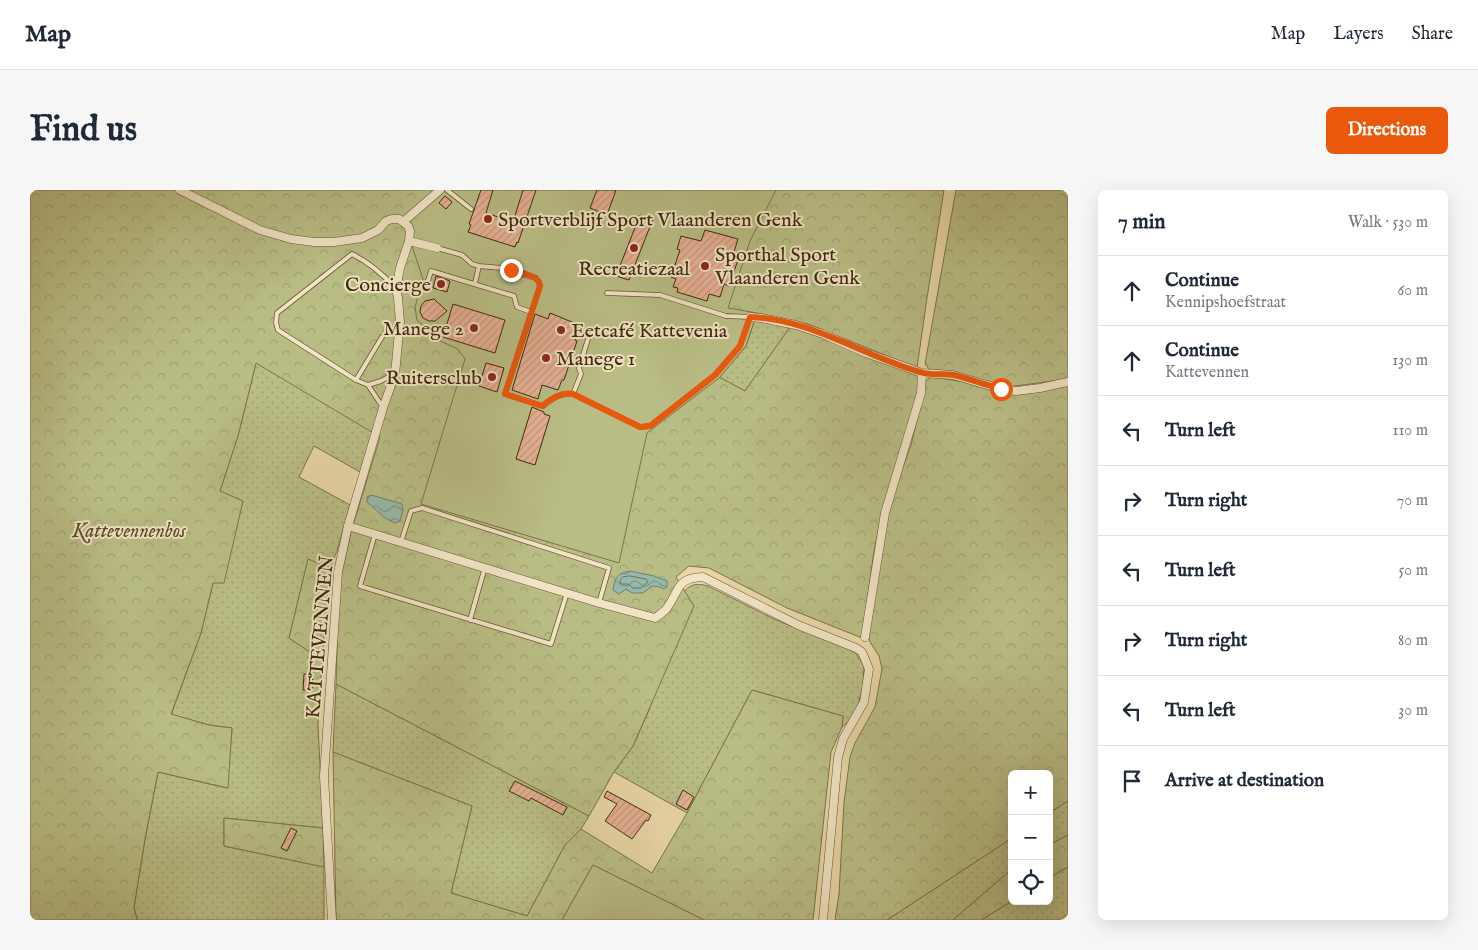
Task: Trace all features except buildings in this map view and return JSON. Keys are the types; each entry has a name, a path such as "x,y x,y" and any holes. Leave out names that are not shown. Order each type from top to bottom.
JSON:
{"street":[{"path":"180,190 260,230 291,239 334,242 362,238 378,230 386,221 392,219 404,222 408,226 410,231 408,244 437,248"},
{"path":"404,222 440,190"},
{"name":"KATTEVENNEN","path":"332,920 324,776 338,572 348,526 395,374 400,322 396,289 400,268 408,244"},
{"path":"750,317 796,325 922,373 953,375 1001,389 1016,391 1068,382"},
{"path":"865,636 885,513 922,393 922,373"},
{"path":"348,526 599,603 655,618 667,609 680,585 692,577 703,577 798,625 862,652 869,669 864,702 843,739 838,757 823,920"}],"lane":[{"path":"447,190 471,209"},
{"path":"437,248 462,255 472,264 502,268 537,278 540,286 505,394 542,406 554,397 568,393 640,427 650,426 715,375 740,346 750,317 726,316 660,295 607,293"},
{"path":"383,408 368,385 356,380 278,330 276,323 278,313 352,254 383,274 396,289"},
{"path":"475,283 479,266"},
{"path":"426,287 431,271 514,296 517,307 531,312"},
{"path":"356,380 382,337"},
{"path":"573,394 581,374 579,368 588,339"},
{"path":"368,385 395,374"},
{"path":"401,542 411,511 422,508 609,568 599,603"},
{"path":"375,534 360,586 470,620 551,644 567,593"},
{"path":"470,620 485,568"}],"green space":[{"name":"Kattevennenbos","path":"30,190 944,190 917,368 808,324 757,313 746,346 719,377 745,391 790,327 919,375 918,394 882,513 874,551 862,638 787,608 709,568 689,566 676,577 694,606 633,746 614,772 589,816 336,684 339,586 351,532 380,437 256,363 238,436 220,491 243,501 224,583 213,583 201,633 171,714 209,725 232,728 228,788 158,772 134,907 137,920 30,920"},
{"path":"443,190 776,190 750,241 728,308 757,313 746,346 719,378 647,433 619,563 421,504 465,359 458,349 438,340 417,320 415,307 423,279 412,246 414,238 410,222 419,210"},
{"path":"956,190 1068,190 1068,379 1008,387 951,371 930,370 925,364"},
{"path":"754,320 790,327 745,391 719,378 746,346"},
{"path":"237,347 379,410 360,472 314,446 299,477 350,505 337,551 330,568 308,560 289,638 322,660 318,725 323,828 224,818 224,846 324,867 324,920 137,920 134,907 158,772 227,788 232,728 209,725 171,715 201,633 213,583 243,502 220,491 239,432 256,363"},
{"path":"931,377 965,382 999,393 1033,392 1068,385 1068,801 1053,810 1053,770 1008,770 1008,841 887,920 835,920 839,894 844,802 850,757 855,743 875,707 882,669 879,656 870,642 868,634 885,525 911,445 925,382"},
{"path":"351,536 677,601 683,592 693,585 708,586 774,619 855,652 864,666 863,685 857,709 850,720 842,727 843,716 752,690 687,813 614,772 633,746 650,708 339,586"},
{"path":"308,559 330,568 322,660 289,638"},
{"path":"336,684 589,816 581,829 565,845 527,916 451,893 472,806 333,752"},
{"path":"752,690 843,716 842,727 831,752 813,920 704,920 593,865 562,920 336,920 333,752 472,806 451,893 527,916 565,845 581,829 652,873 687,813"},
{"path":"1068,801 1068,835 1053,843 1053,815 1053,810"},
{"path":"224,818 323,828 324,867 224,846"},
{"path":"1068,835 1068,867 1053,876 1053,860 1053,843"},
{"path":"1008,841 1008,872 953,920 887,920"},
{"path":"593,865 704,920 562,920"},
{"path":"1068,867 1068,914 1059,920 981,920 1008,903 1008,905 1053,905 1053,876"},
{"path":"1008,872 1008,903 981,920 953,920"}],"water":[{"path":"371,495 402,504 403,510 400,521 395,523 385,518 367,502 367,497"},
{"path":"630,571 667,581 667,587 664,589 652,586 643,593 632,593 626,589 619,594 613,590 617,577 622,573"}],"place":[{"name":"Sportverblijf Sport Vlaanderen Genk","path":"488,219"},
{"name":"Recreatiezaal","path":"634,248"},
{"name":"Sporthal Sport Vlaanderen Genk","path":"705,266"},
{"name":"Concierge","path":"441,284"},
{"name":"Manege 2","path":"474,328"},
{"name":"Eetcafé Kattevenia","path":"561,330"},
{"name":"Manege 1","path":"546,358"},
{"name":"Ruitersclub","path":"492,377"}],"route":[{"path":"511,270 536,278 540,286 505,394 542,406 554,397 568,393 640,427 650,426 715,375 740,346 750,317 796,325 922,373 953,375 1001,389"}]}
